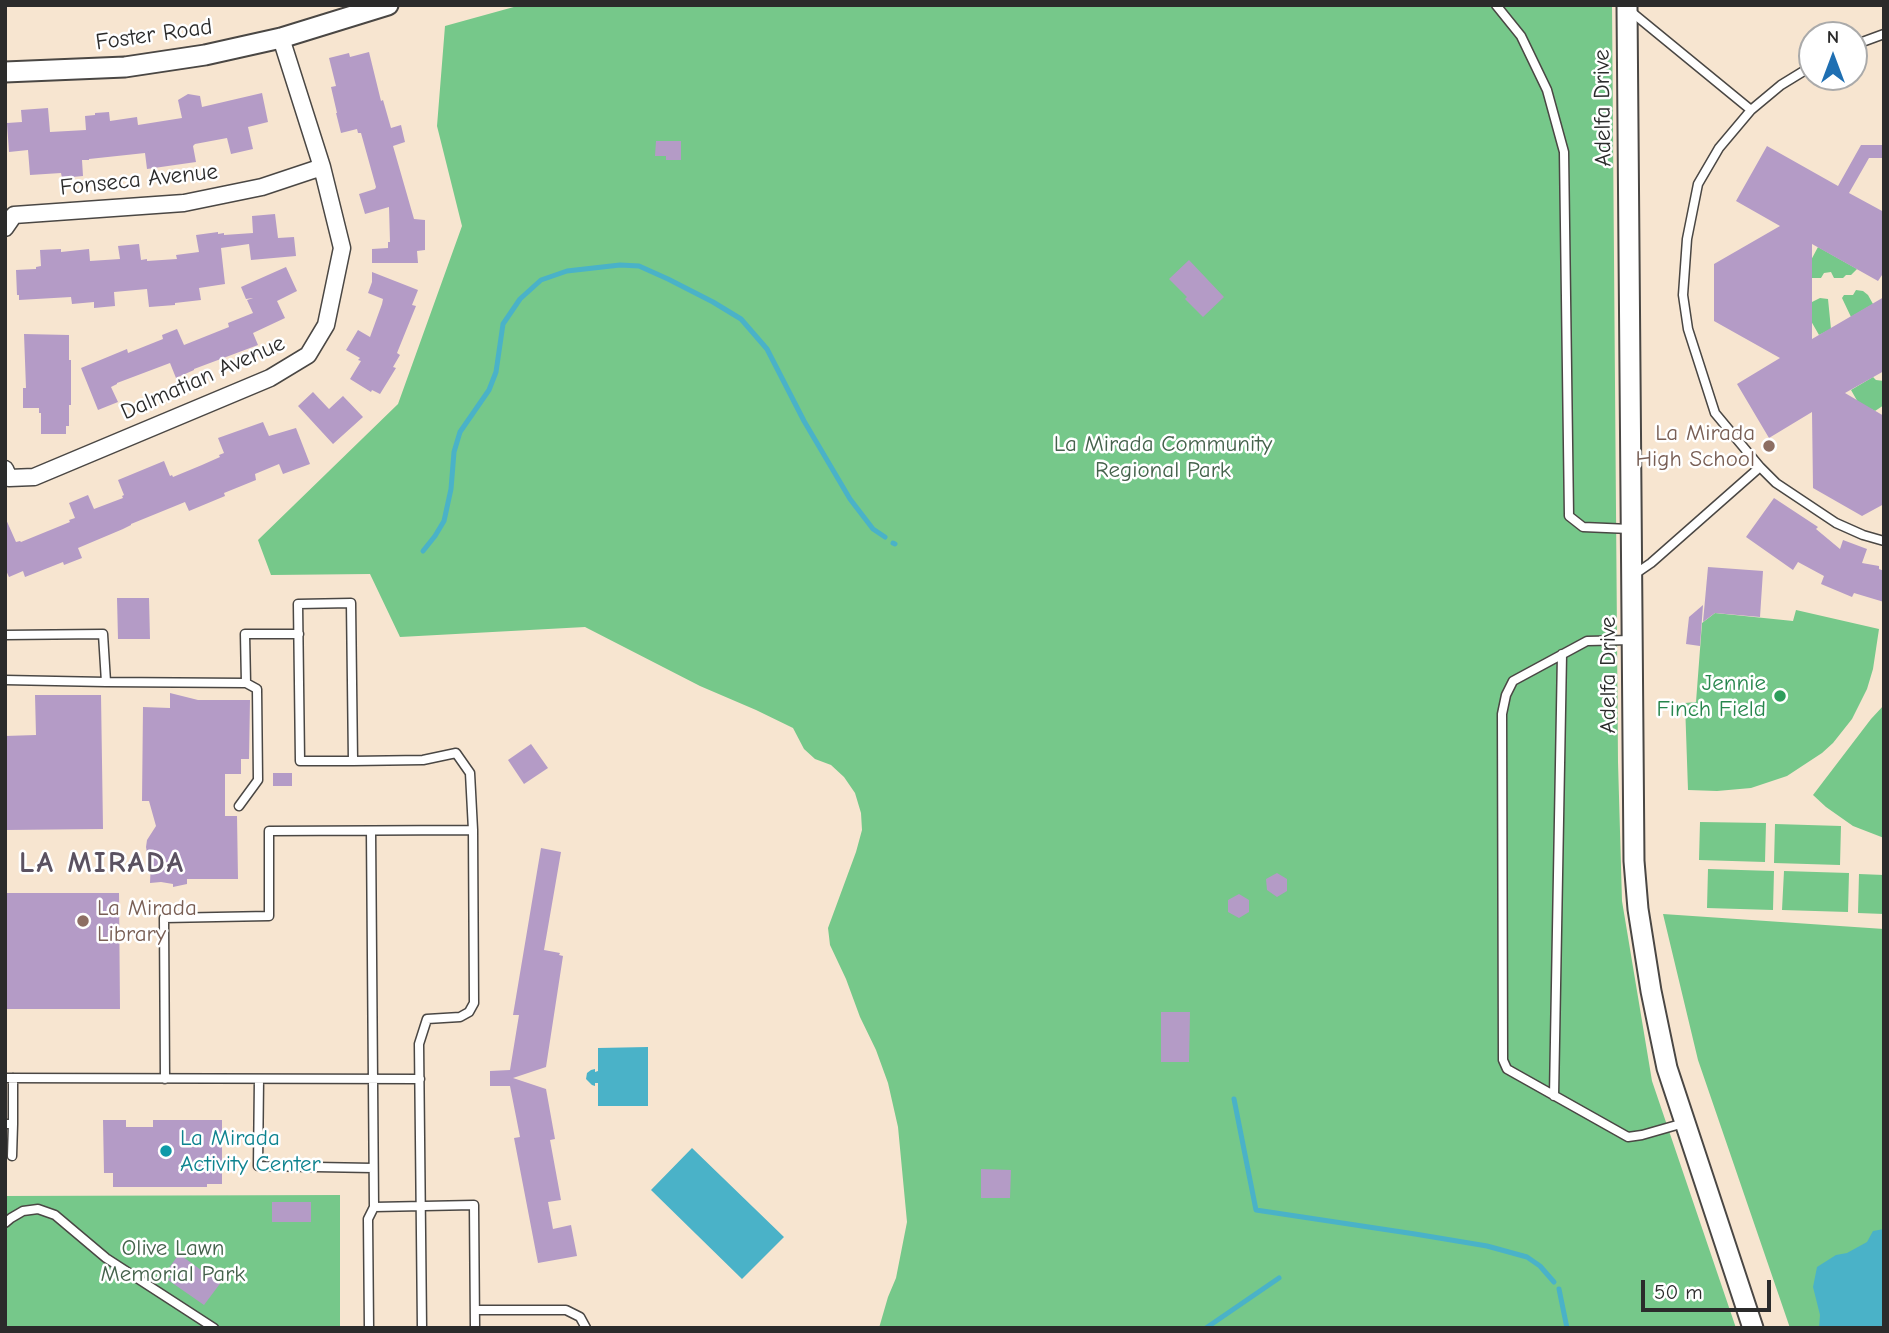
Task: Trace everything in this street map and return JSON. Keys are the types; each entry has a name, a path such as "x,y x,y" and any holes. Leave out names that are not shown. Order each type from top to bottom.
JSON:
{"street":[{"name":"Foster Road","path":"5,72 125,67 205,55 281,38 388,5"},
{"name":"Adelfa Drive","path":"1627,7 1634,861 1638,909 1667,1068 1753,1328"},
{"name":"Dalmatian Avenue","path":"5,469 9,478 34,477 270,378 308,355 326,325 342,248 322,167 281,38"},
{"name":"Fonseca Avenue","path":"5,228 14,215 184,203 262,187 322,167"}],"lane":[{"path":"1496,5 1521,36 1547,90 1564,152 1569,516 1583,527 1631,530"},
{"path":"1627,7 1751,110"},
{"path":"1798,75 1751,110 1719,148 1698,184 1687,239 1683,295 1688,328 1715,413 1760,467 1776,483 1836,523 1884,541"},
{"path":"1632,576 1651,563 1760,467"},
{"path":"353,761 351,603 298,604 300,761 353,761 423,760 456,753 470,773 474,1003 469,1012 460,1017 427,1019 419,1044 422,1328"},
{"path":"5,635 103,634 106,682"},
{"path":"246,682 245,634 299,634"},
{"path":"1632,640 1587,641 1513,681 1506,695 1502,714 1503,1060 1507,1069 1628,1137 1685,1123"},
{"path":"1554,1096 1562,654"},
{"path":"5,680 246,682 257,688 258,780 239,806"},
{"path":"165,1079 164,918 269,916 269,831 473,830"},
{"path":"369,1328 368,1219 374,1207 371,831"},
{"path":"12,1156 9,1078 420,1079"},
{"path":"259,1079 258,1166 373,1168"},
{"path":"374,1207 474,1205 475,1328"},
{"path":"5,1223 23,1211 38,1209 55,1215 106,1258 214,1328"},
{"path":"475,1310 566,1310 580,1317 586,1328"}],"green space":[{"name":"La Mirada Community Regional Park","path":"521,5 1612,5 1618,762 1622,901 1652,1081 1736,1328 879,1328 896,1278 907,1222 898,1127 888,1083 830,945 828,928 862,830 861,813 855,793 844,777 831,765 815,759 804,749 793,728 700,686 585,627 400,637 370,574 271,575 258,540 398,404 462,226 437,126 445,26"},
{"path":"1818,247 1857,269 1843,278 1834,278 1831,272 1824,273 1821,278 1812,278 1810,262"},
{"path":"1856,290 1868,295 1873,304 1851,317 1842,298 1844,295 1853,295"},
{"path":"1820,298 1828,299 1831,329 1819,335 1811,321 1812,302"},
{"path":"1873,377 1884,381 1884,405 1875,411 1859,404 1851,390"},
{"name":"Jennie Finch Field","path":"1796,610 1879,629 1867,689 1852,719 1822,753 1787,776 1751,788 1688,790 1685,703 1696,702 1702,623 1715,613 1793,621"},
{"path":"1884,705 1884,838 1853,826 1813,795"},
{"path":"1700,822 1766,823 1765,862 1699,860"},
{"path":"1775,824 1841,826 1840,865 1774,863"},
{"path":"1708,869 1774,871 1773,910 1707,908"},
{"path":"1784,871 1849,873 1848,912 1782,910"},
{"path":"1859,874 1884,875 1884,914 1858,913"},
{"path":"1663,914 1884,929 1884,1328 1790,1328 1698,1060"},
{"name":"Olive Lawn Memorial Park","path":"340,1195 340,1328 5,1328 5,1196"}],"water":[{"path":"648,1047 648,1106 598,1106 598,1083 592,1085 586,1079 591,1070 598,1071 598,1048"},
{"path":"692,1148 784,1237 742,1279 651,1190"},
{"path":"1884,1229 1884,1328 1819,1328 1820,1315 1813,1287 1817,1267 1836,1255 1847,1253 1867,1242 1873,1231"}],"building":[{"path":"369,52 391,128 401,125 405,142 393,146 414,219 425,220 425,250 417,251 418,263 372,263 372,249 388,248 390,242 389,207 365,214 359,194 376,187 361,133 358,133 357,129 341,133 336,113 331,87 336,86 329,58 349,53 350,57"},
{"path":"262,93 268,122 248,127 253,149 231,154 227,138 195,144 193,146 196,162 147,169 145,153 82,160 83,176 62,178 61,173 30,175 28,150 9,152 7,123 22,122 21,110 48,108 50,132 86,130 85,116 95,113 109,112 110,121 137,117 138,125 182,118 178,100 188,94 200,96 202,107"},
{"path":"656,141 681,141 681,160 666,160 666,156 655,156"},
{"path":"1861,145 1884,145 1884,158 1869,158 1849,193 1884,212 1884,272 1878,281 1812,244 1812,339 1884,297 1884,371 1845,393 1884,416 1884,504 1862,516 1813,488 1812,412 1769,438 1737,384 1780,358 1714,321 1714,264 1780,226 1736,201 1767,146 1838,186"},
{"path":"275,214 278,238 294,237 296,256 251,260 249,244 221,248 225,284 199,288 201,300 149,307 147,289 114,292 115,306 94,308 94,302 72,304 71,297 19,300 17,295 16,270 36,269 41,266 40,250 61,249 61,252 89,249 90,261 120,259 118,246 139,244 141,260 177,259 176,255 199,252 196,235 218,232 224,235 253,233 252,216"},
{"path":"1189,260 1224,297 1203,317 1169,279"},
{"path":"286,267 297,291 277,301 285,318 253,333 258,345 176,378 170,363 117,383 111,387 118,402 98,410 81,368 127,349 128,353 163,339 162,335 177,329 184,345 229,327 228,323 253,313 247,300 253,298 246,299 241,287"},
{"path":"372,272 418,290 412,305 416,306 397,353 400,355 393,367 396,368 380,394 372,390 371,392 350,379 361,361 346,350 358,330 370,337 382,304 383,299 368,293"},
{"path":"24,334 69,335 71,405 66,434 41,434 39,408 23,408 23,388 26,388"},
{"path":"313,392 329,409 343,396 363,417 333,444 298,406"},
{"path":"263,422 269,436 296,428 310,464 283,474 279,464 255,474 256,480 224,493 225,496 189,511 185,502 78,548 82,558 64,565 63,562 25,577 23,571 9,577 5,568 5,517 16,542 21,542 75,518 69,503 88,495 94,509 123,498 118,480 164,461 170,476 173,477 220,457 219,455 224,453 218,438"},
{"path":"1774,498 1818,527 1816,529 1840,549 1843,540 1867,549 1862,563 1879,566 1879,569 1884,571 1884,602 1854,593 1852,597 1821,584 1824,576 1798,562 1793,570 1746,537"},
{"path":"1708,567 1763,571 1760,617 1715,613 1703,622"},
{"path":"117,598 149,598 150,639 118,639"},
{"path":"1703,605 1700,646 1686,644 1689,617"},
{"path":"170,693 198,700 250,700 249,759 241,759 241,774 225,774 225,816 237,816 238,879 187,879 187,884 173,887 173,884 150,883 151,859 148,859 146,847 147,840 156,826 149,801 142,801 143,707 170,708"},
{"path":"35,695 101,695 103,829 5,830 5,736 36,735"},
{"path":"531,744 548,768 524,784 508,760"},
{"path":"273,773 292,773 292,786 273,786"},
{"path":"541,848 561,852 544,950 563,956 546,1067 513,1078 546,1089 555,1139 550,1140 561,1200 548,1202 553,1229 571,1225 577,1256 538,1263 514,1138 520,1137 510,1086 490,1086 490,1071 510,1070 519,1015 513,1015"},
{"path":"1277,873 1287,879 1287,891 1277,897 1267,890 1266,879"},
{"path":"5,893 119,893 120,1009 5,1009"},
{"path":"1239,894 1249,900 1249,912 1239,918 1228,912 1228,900"},
{"path":"1161,1012 1190,1012 1189,1062 1161,1062"},
{"name":"La Mirada Activity Center","path":"103,1120 126,1120 126,1127 153,1127 153,1120 222,1120 222,1184 207,1184 207,1187 113,1187 113,1173 104,1173"},
{"path":"981,1169 1011,1170 1010,1198 981,1198"},
{"path":"272,1202 311,1202 311,1222 272,1222"},
{"path":"179,1254 222,1281 204,1305 168,1280 174,1272 169,1268"}],"waterway":[{"path":"423,551 444,521 451,489 454,452 460,432 489,390 496,372 503,324 520,299 541,280 567,271 620,265 639,266 713,302 741,319 767,349 804,421 850,499 873,529 885,537"},
{"path":"1234,1099 1256,1210 1487,1246 1527,1257 1540,1266 1554,1282"},
{"path":"1206,1328 1279,1278"},
{"path":"1559,1289 1567,1328"}],"place":[{"name":"La Mirada High School","path":"1769,446"},
{"name":"Jennie Finch Field","path":"1780,696"},
{"name":"La Mirada Library","path":"83,921"},
{"name":"La Mirada Activity Center","path":"166,1151"}],"district":[{"name":"LA MIRADA","path":"102,864"}]}
